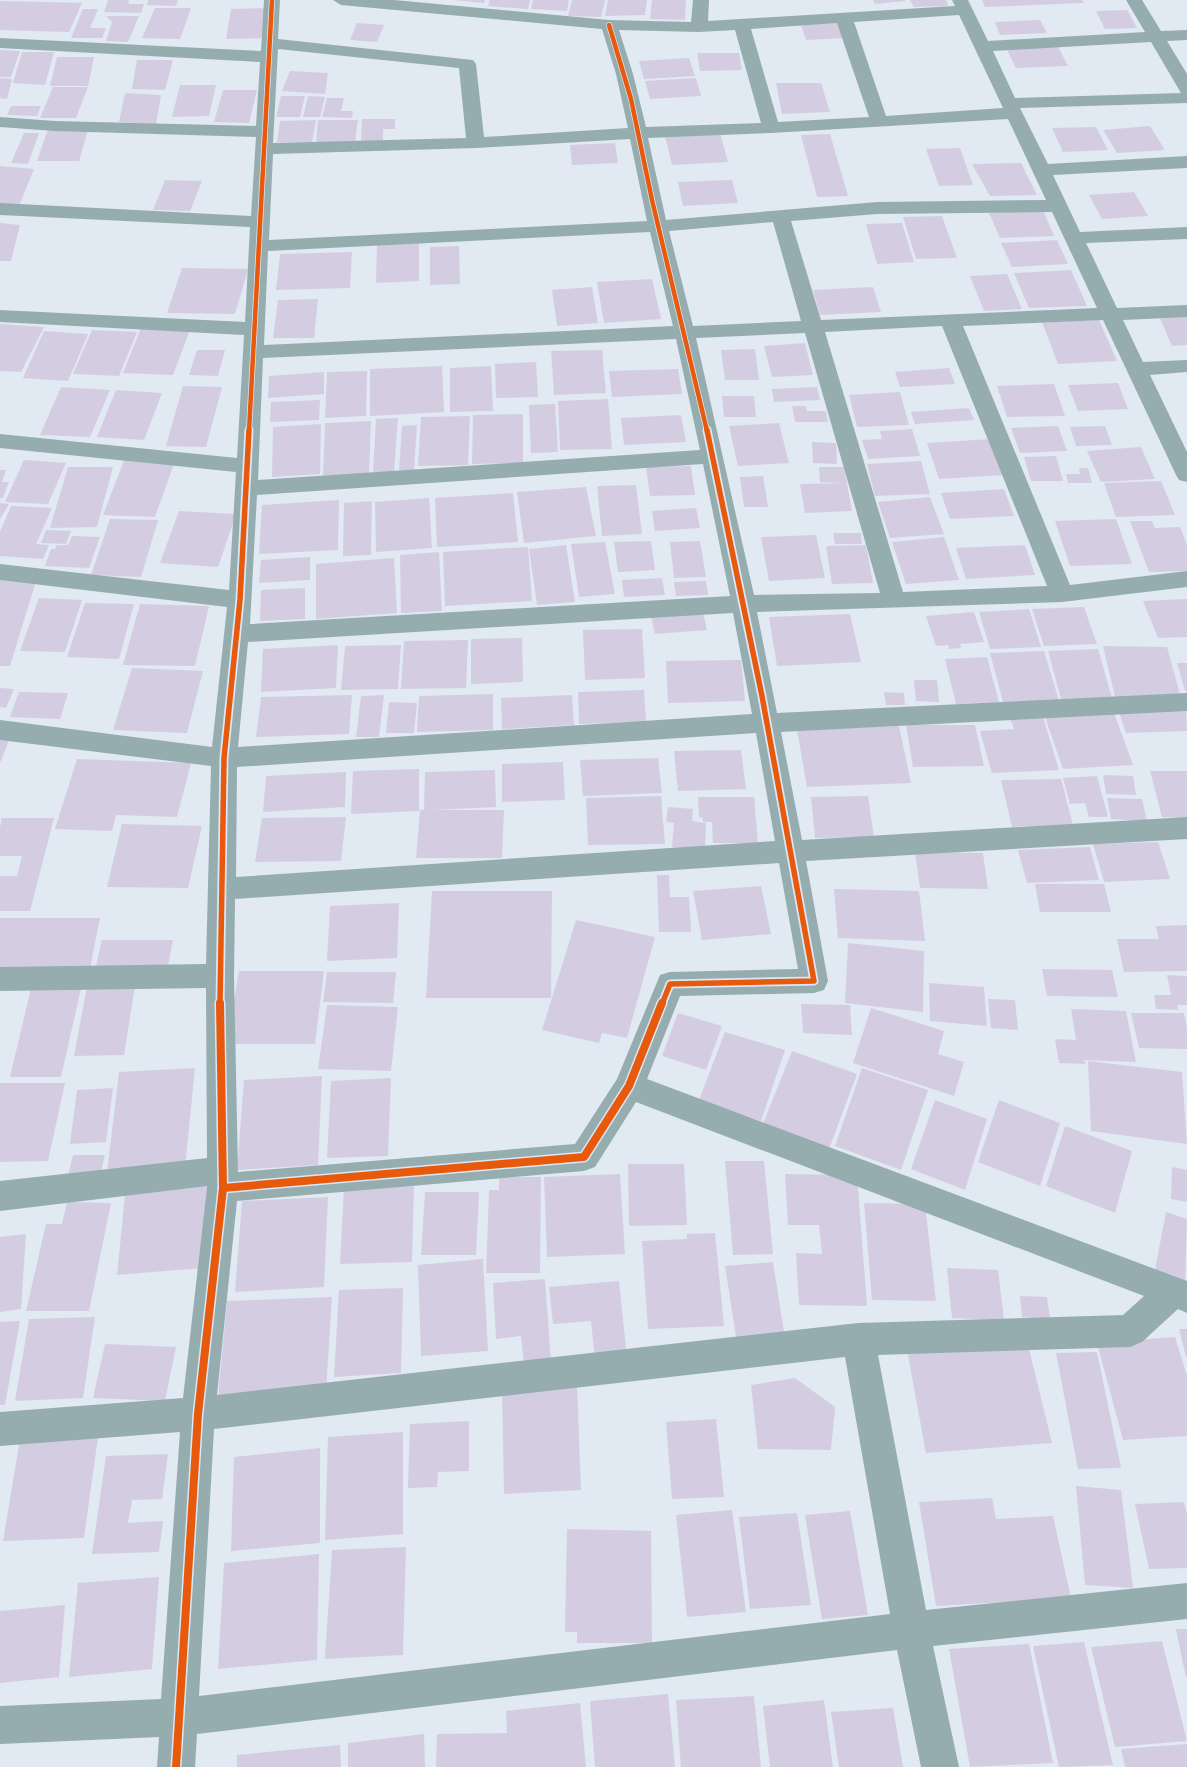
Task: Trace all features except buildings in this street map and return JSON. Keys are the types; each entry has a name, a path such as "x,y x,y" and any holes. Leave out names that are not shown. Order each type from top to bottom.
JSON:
{"street":[{"path":"176,1767 198,1414 223,1179 220,976 224,758 240,600 245,477 272,0"},
{"path":"341,0 609,24 699,27 844,18 962,5 1186,470"},
{"path":"699,27 700,0"},
{"path":"1134,0 1187,89"},
{"path":"844,18 879,122"},
{"path":"0,1196 223,1179 584,1156 629,1086 670,984 814,981 744,604 713,456 686,332 637,132 622,58 609,24"},
{"path":"742,24 771,128"},
{"path":"982,46 1187,35"},
{"path":"0,43 269,50 467,64 476,144"},
{"path":"0,122 264,140 476,144 637,132 771,128 879,122 1011,108 1187,98"},
{"path":"1041,170 1187,162"},
{"path":"0,209 259,234 659,226 878,208 1058,206"},
{"path":"780,215 894,601"},
{"path":"1074,238 1187,233"},
{"path":"0,316 253,340 686,332 1187,311"},
{"path":"950,320 1062,594"},
{"path":"1136,369 1187,366"},
{"path":"0,440 245,477 713,456"},
{"path":"0,572 240,600"},
{"path":"236,634 744,604 894,601 1062,594 1187,579"},
{"path":"0,730 224,758 767,724 1187,702"},
{"path":"222,889 790,851 1187,828"},
{"path":"0,979 220,976"},
{"path":"629,1086 1180,1295"},
{"path":"0,1429 198,1414 858,1340 1130,1331 1180,1295"},
{"path":"858,1340 910,1630 940,1767"},
{"path":"0,1725 180,1716 910,1630 1187,1602"}],"cycle path":[{"path":"176,1767 198,1414 223,1188 220,976 224,758 240,600 272,0"},
{"path":"223,1188 584,1157 629,1086 670,984 814,981 762,696 724,507 652,200 631,99 618,49 609,25"}]}
